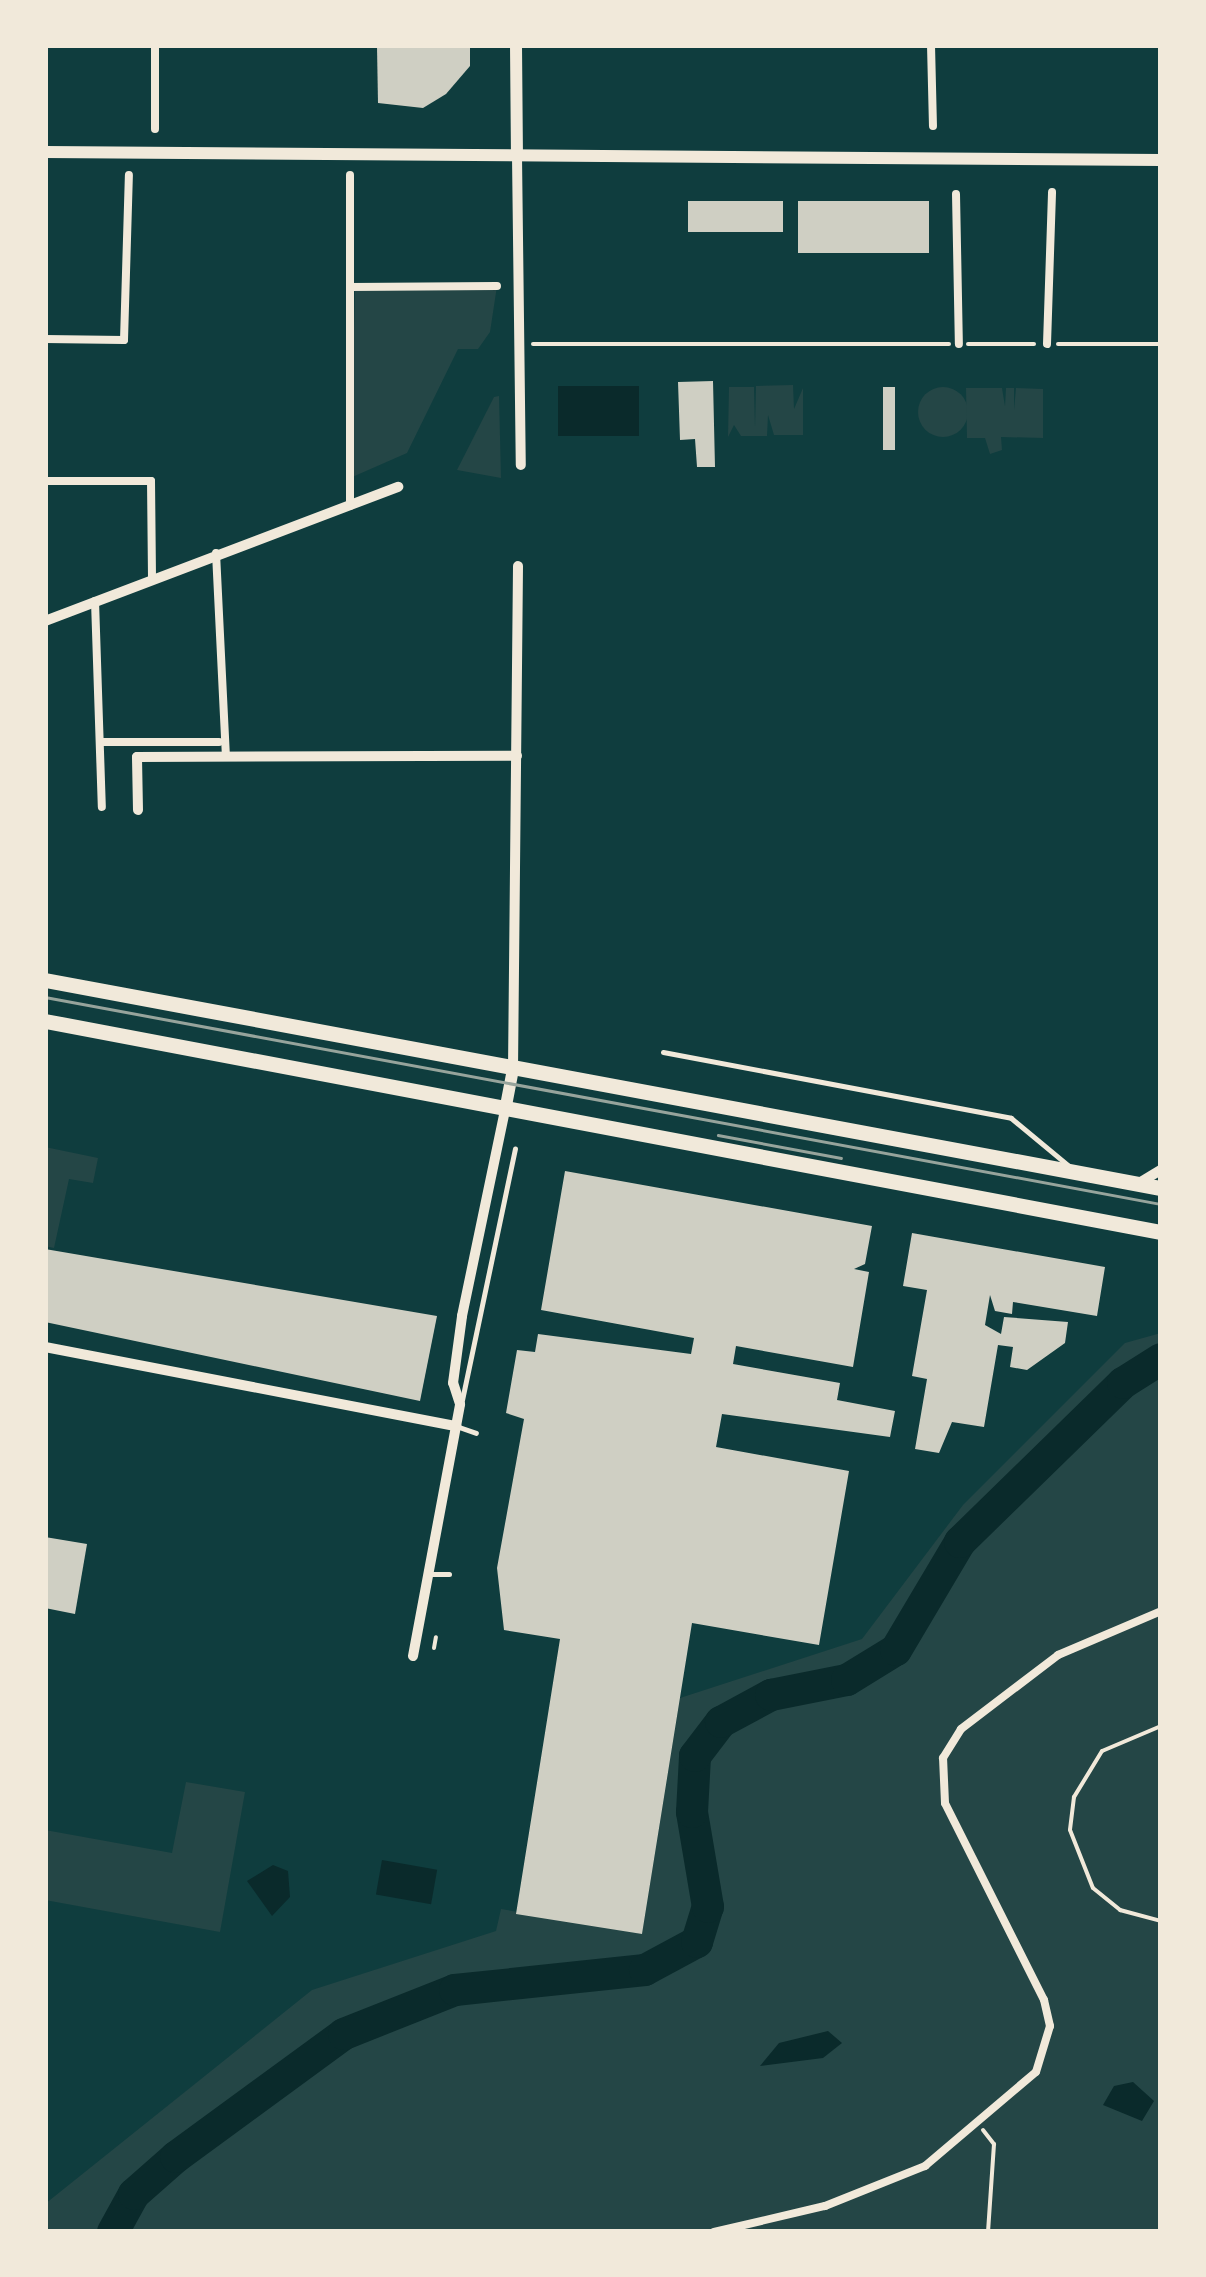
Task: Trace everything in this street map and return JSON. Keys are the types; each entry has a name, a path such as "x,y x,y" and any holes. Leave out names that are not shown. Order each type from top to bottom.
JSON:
{"main road":[{"path":"45,980 1161,1188"},
{"path":"45,1021 1161,1232"}],"street":[{"path":"155,45 155,130"},
{"path":"516,45 521,465"},
{"path":"931,45 933,126"},
{"path":"45,152 1161,160"},
{"path":"45,338 124,340 130,175"},
{"path":"350,175 350,506"},
{"path":"1047,344 1052,192"},
{"path":"956,194 959,344"},
{"path":"350,287 497,286"},
{"path":"45,481 151,481 152,579"},
{"path":"45,621 398,487"},
{"path":"216,554 219,742 226,756"},
{"path":"413,1656 460,1404 453,1383 462,1316 513,1069 518,566"},
{"path":"95,602 102,808"},
{"path":"100,742 219,742"},
{"path":"138,810 136,757 517,756"},
{"path":"1139,1183 1161,1170"},
{"path":"45,1347 456,1426"},
{"path":"714,2232 878,2189 979,2125 1036,2072 1050,2026 945,1803 943,1758 961,1730 1058,1655 1161,1611"}],"lane":[{"path":"662,1052 1011,1118 1072,1169"},
{"path":"460,1404 515,1149"},
{"path":"456,1426 476,1433"},
{"path":"428,1574 449,1574"}],"path":[{"path":"519,344 1161,344"},
{"path":"434,1648 436,1637"},
{"path":"1161,1726 1102,1751 1074,1797 1070,1830 1093,1888 1120,1910 1161,1922"},
{"path":"979,2125 994,2144 988,2232"}],"shaded area":[{"path":"497,286 490,332 478,349 458,349 407,453 350,478 355,291"},
{"path":"793,385 794,409 803,388 803,435 774,435 768,415 767,436 741,436 734,425 728,437 729,387 754,387 755,427 756,386"},
{"path":"558,386 639,386 639,436 558,436"},
{"path":"943,387 961,394 968,412 961,430 943,437 925,430 918,412 925,394"},
{"path":"966,388 1002,388 1005,406 1006,388 1014,388 1014,410 1016,388 1043,389 1043,438 1001,437 1002,450 990,454 985,438 967,438"},
{"path":"499,396 501,478 457,470 494,397"},
{"path":"45,1147 98,1158 93,1183 69,1179 54,1248 45,1246"},
{"path":"1161,1333 1161,1359 1133,1377 1161,1364 1161,2232 45,2232 45,2204 312,1990 496,1931 501,1909 642,1934 680,1698 862,1639 963,1505 1125,1343"},
{"path":"186,1782 245,1792 220,1932 45,1900 45,1830 172,1853"},
{"path":"382,1860 437,1870 431,1904 376,1894"},
{"path":"273,1865 288,1871 290,1897 272,1916 247,1881"},
{"path":"828,2031 842,2043 823,2058 760,2066 779,2043"},
{"path":"1133,2082 1154,2101 1142,2121 1103,2105 1114,2086"}],"building":[{"path":"470,45 470,66 446,94 423,108 378,103 377,47"},
{"path":"688,201 783,201 783,232 688,232"},
{"path":"798,201 929,201 929,253 798,253"},
{"path":"713,381 715,467 697,467 695,439 680,440 678,382"},
{"path":"883,387 895,387 895,450 883,450"},
{"path":"565,1171 872,1226 865,1264 854,1269 869,1272 853,1367 736,1346 733,1364 840,1383 837,1400 895,1411 890,1437 722,1414 716,1447 849,1471 819,1645 692,1623 642,1934 516,1914 560,1639 504,1630 497,1568 524,1419 506,1413 517,1350 535,1352 538,1334 691,1354 694,1338 541,1310"},
{"path":"912,1233 1105,1267 1097,1316 1013,1302 1012,1314 995,1311 990,1295 985,1325 1001,1334 1004,1317 1068,1322 1065,1343 1027,1370 1010,1367 1013,1347 998,1345 984,1427 952,1422 939,1453 915,1449 927,1379 912,1376 927,1290 903,1286"},
{"path":"45,1249 437,1316 420,1401 45,1322"},
{"path":"45,1537 87,1544 75,1614 45,1608"}],"waterway":[{"path":"113,2232 134,2194 176,2157 344,2034 455,1990 645,1970 697,1942 708,1907 692,1812 695,1756 721,1722 771,1695 847,1680 896,1650 960,1542 1123,1383 1161,1359"}],"tram line":[{"path":"45,997 1161,1204"},
{"path":"718,1135 841,1158"}]}
